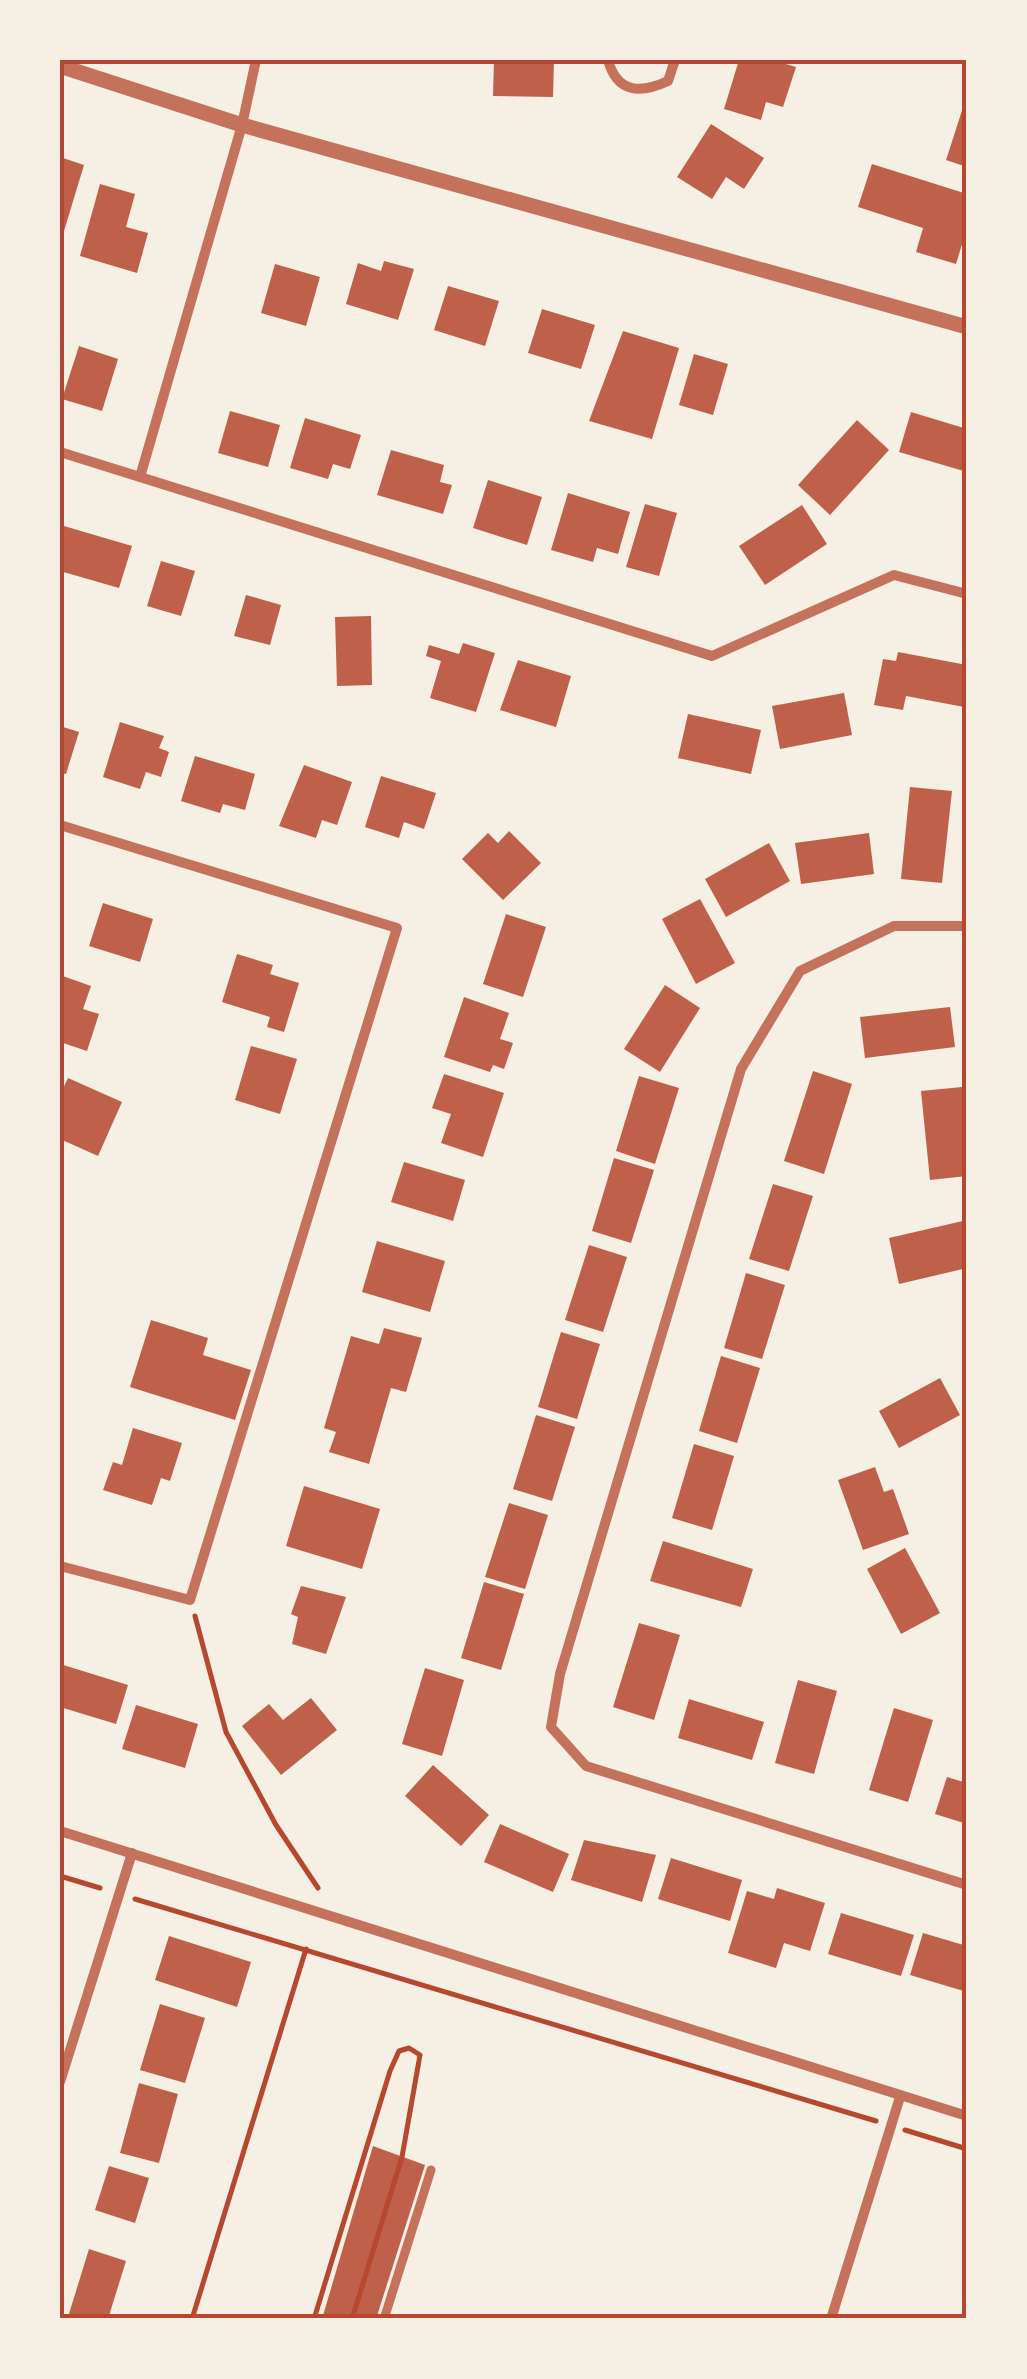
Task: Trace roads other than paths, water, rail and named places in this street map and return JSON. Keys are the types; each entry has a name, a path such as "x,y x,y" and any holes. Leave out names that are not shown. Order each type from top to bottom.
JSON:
{"street":[{"path":"140,476 242,124 256,60"},
{"path":"608,60 613,76 629,90 646,91 668,81 674,60"},
{"path":"60,66 242,124 967,328"},
{"path":"60,452 712,656 894,574 967,594"},
{"path":"60,825 397,928 190,1600 60,1566"},
{"path":"967,926 894,926 800,971 741,1070 560,1674 551,1727 586,1766 967,1884"},
{"path":"60,1831 967,2116"},
{"path":"60,2082 132,1853"},
{"path":"832,2319 900,2097"},
{"path":"384,2319 431,2170"}]}
